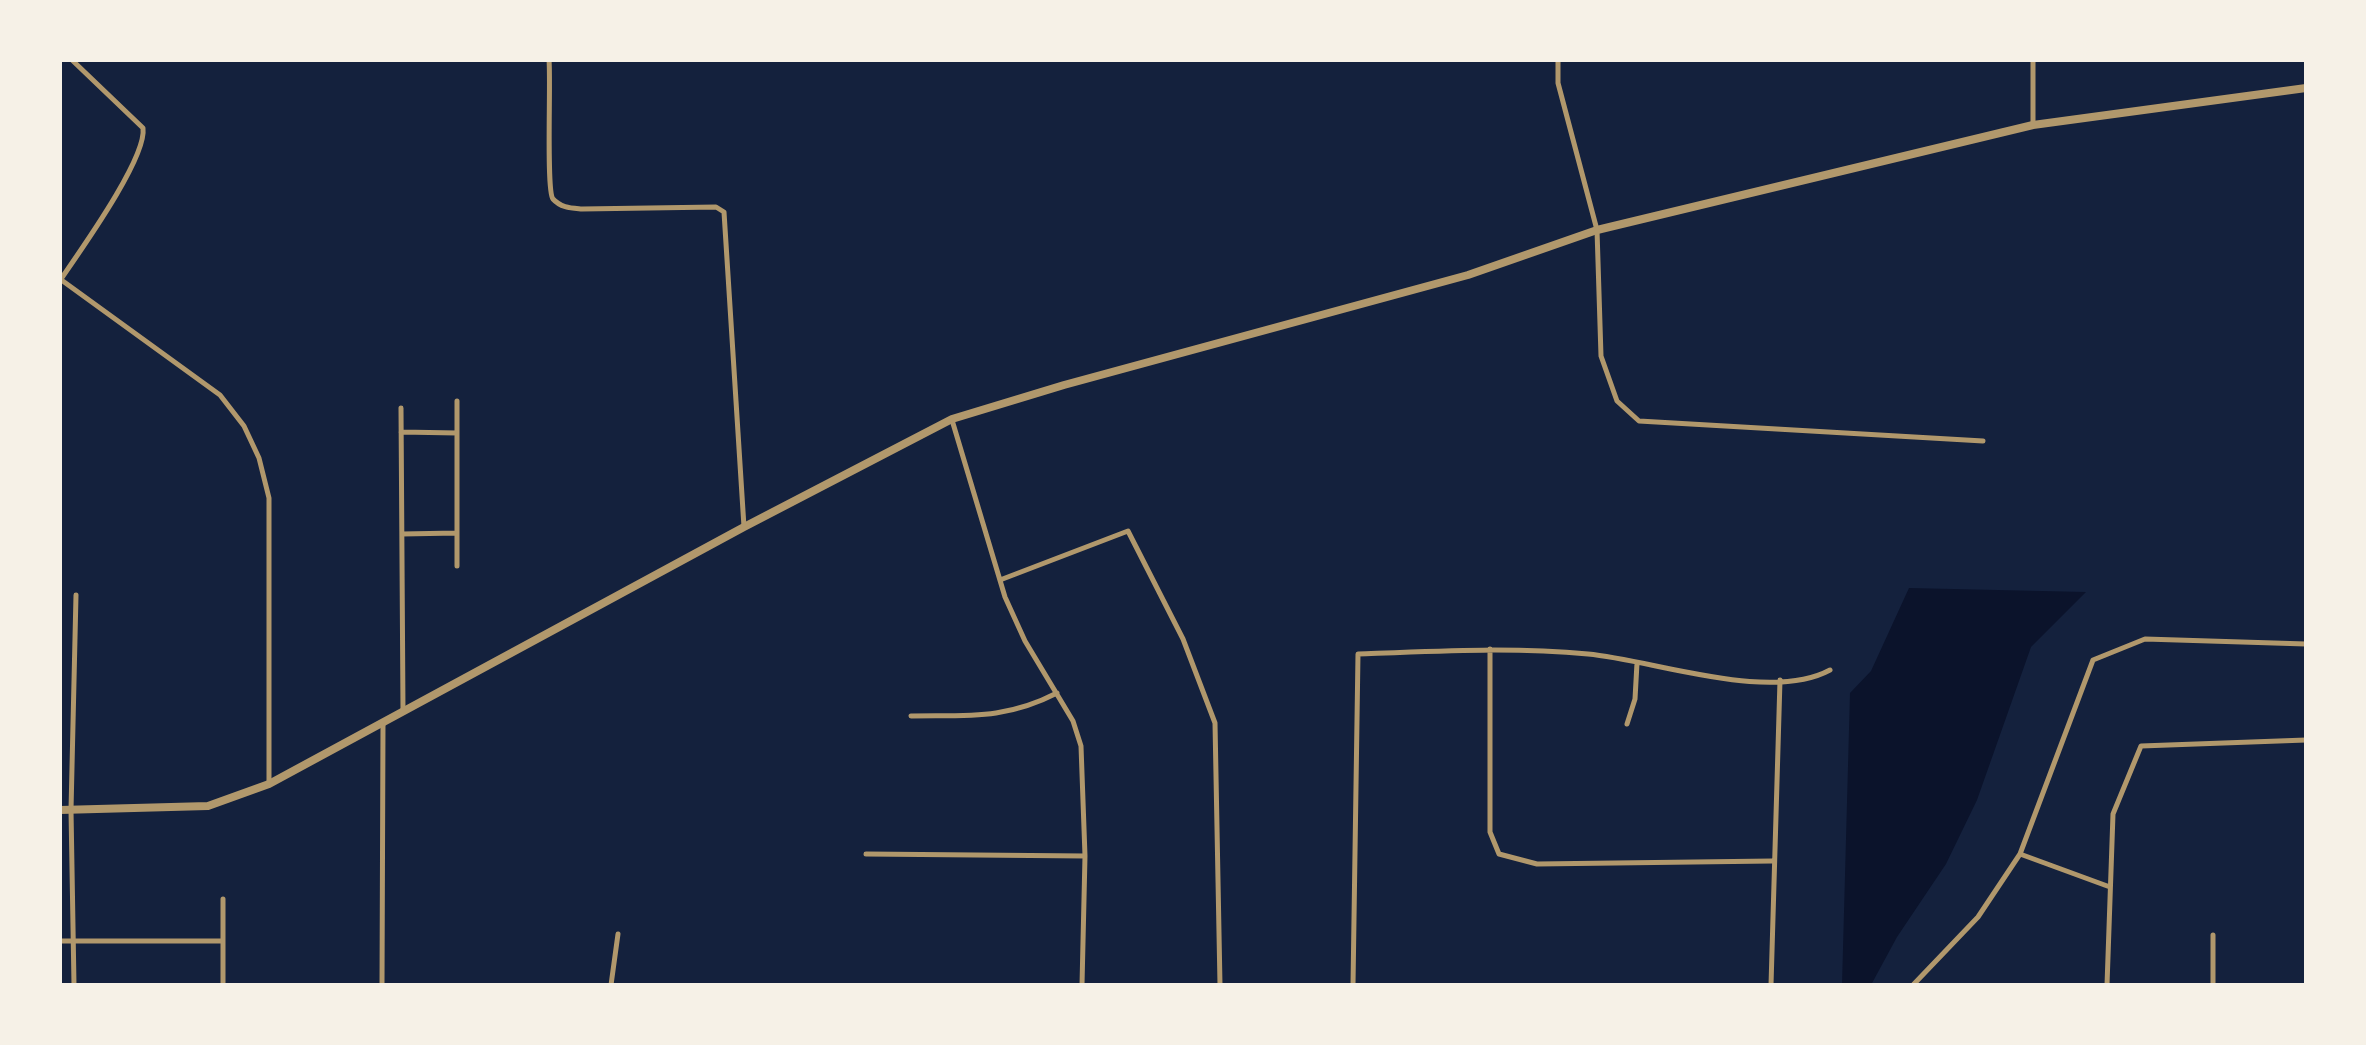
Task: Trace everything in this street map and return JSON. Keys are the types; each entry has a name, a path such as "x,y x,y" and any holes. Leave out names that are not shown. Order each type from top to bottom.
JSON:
{"street":[{"path":"72,60 143,128 144,137 120,187 60,280 220,395 244,426 270,498 269,784"},
{"path":"549,60 552,92 548,184 554,201 564,207 582,209 716,208 724,212 744,527"},
{"path":"1558,60 1558,83 1598,230 1601,356 1617,401 1638,421 1983,440"},
{"path":"2033,126 2034,60"},
{"path":"60,810 208,806 269,784 952,419 1468,276 1598,230 2033,126 2306,88"},
{"path":"456,566 457,400"},
{"path":"400,408 404,711"},
{"path":"952,419 1000,580 1025,641 1074,721 1082,746 1082,985"},
{"path":"401,432 457,433"},
{"path":"1000,580 1128,531 1183,640 1214,723 1220,985"},
{"path":"402,534 456,534"},
{"path":"74,985 71,810 76,595"},
{"path":"1913,985 1978,917 2020,854 2093,660 2145,640 2306,644"},
{"path":"1490,649 1490,832 1499,854 1537,864 1772,861"},
{"path":"1353,985 1358,654 1490,649 1590,654 1720,680 1780,680 1830,670"},
{"path":"1627,724 1635,699 1637,662"},
{"path":"1771,985 1780,680"},
{"path":"910,716 985,717 1026,707 1057,693"},
{"path":"382,985 383,724"},
{"path":"2107,985 2114,814 2141,746 2306,740"},
{"path":"866,854 1085,856"},
{"path":"2020,854 2110,887"},
{"path":"223,899 223,985"},
{"path":"611,985 618,934"},
{"path":"2213,936 2213,985"},
{"path":"60,941 223,941"}],"water":[{"path":"1909,588 2086,592 2031,647 1977,800 1946,864 1897,937 1871,985 1842,985 1850,693 1871,671"}]}
